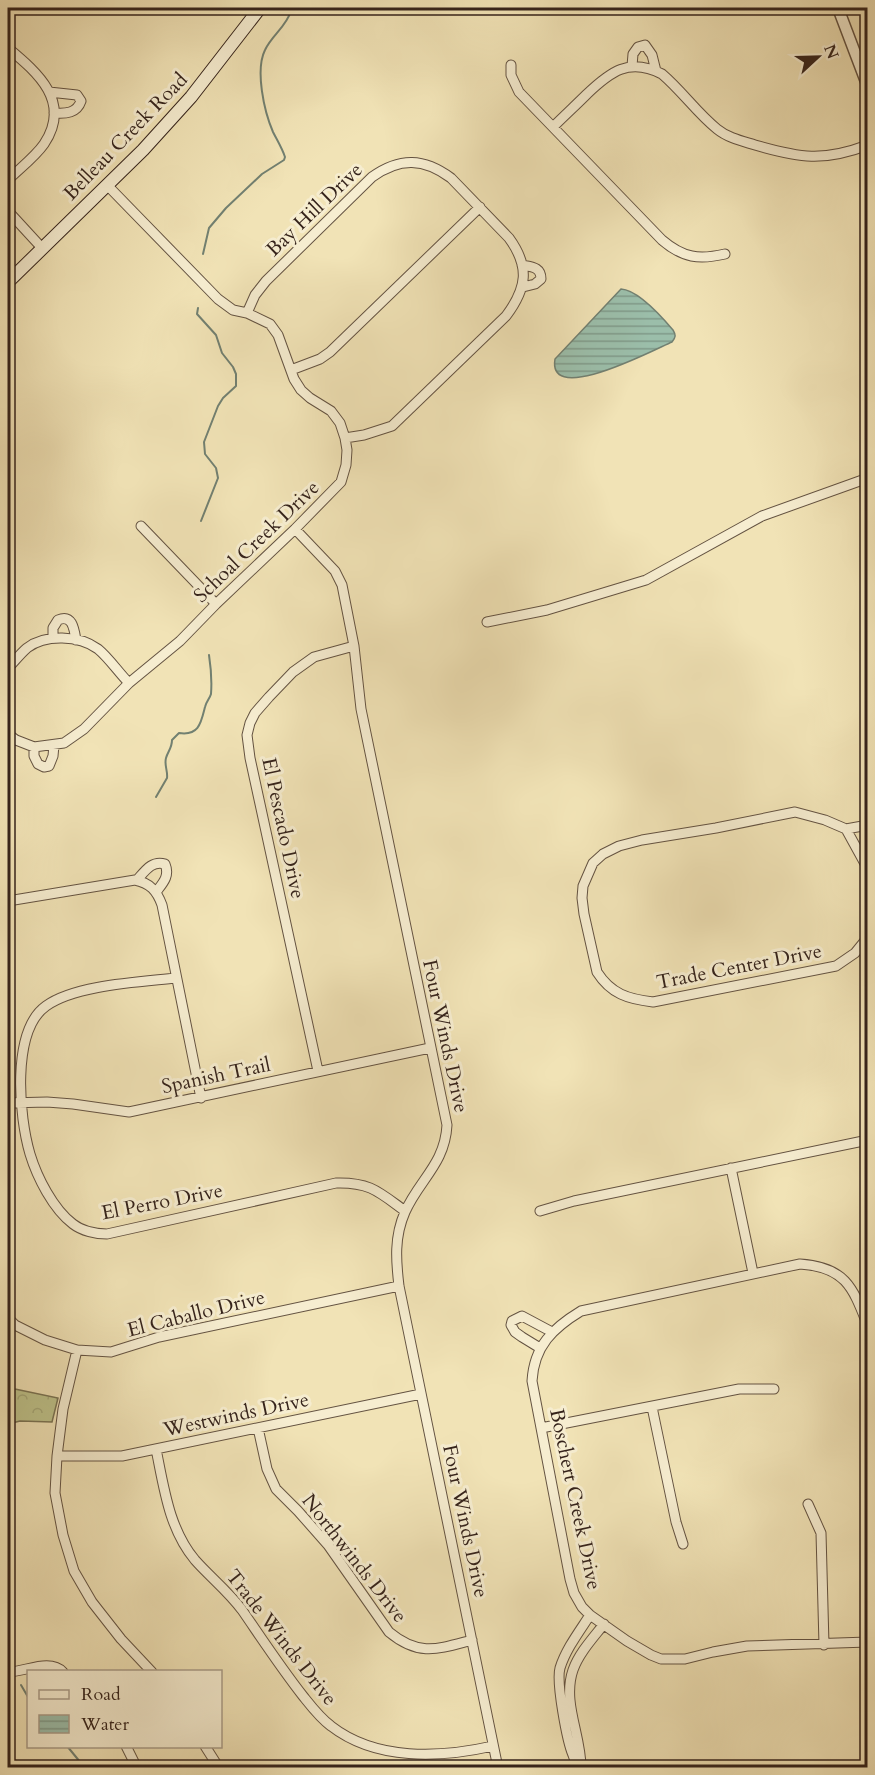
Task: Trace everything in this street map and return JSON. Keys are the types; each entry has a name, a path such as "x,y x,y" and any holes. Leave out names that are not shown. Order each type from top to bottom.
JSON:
{"main road":[{"name":"Belleau Creek Road","path":"8,282 143,150 191,97 260,8"}],"street":[{"path":"838,8 867,87"},
{"path":"632,66 633,54 638,47 645,45 652,55 656,71"},
{"path":"8,48 42,80 49,92 54,113 50,132 43,145 8,180"},
{"path":"511,65 511,75 519,92 672,248 692,257 712,257 725,254"},
{"path":"553,127 603,80 617,70 632,66 656,71 669,80 719,131 741,141 801,157 838,155 867,145"},
{"path":"49,92 77,95 81,101 74,111 54,113"},
{"name":"Bay Hill Drive","path":"246,313 255,295 266,281 372,177 393,165 406,162 419,163 432,166 452,178 513,243 522,265 523,287 517,302 506,316 392,426 345,438"},
{"name":"Schoal Creek Drive","path":"34,747 64,743 84,729 129,683 180,641 295,530 341,482 346,458 345,438 340,423 332,411 301,390 278,335 270,324 233,309 218,299 106,185"},
{"path":"291,370 309,364 330,352 480,207"},
{"path":"8,211 42,248"},
{"name":"Bay Hill Drive","path":"522,265 537,268 541,273 541,279 535,284 523,287"},
{"path":"487,622 547,610 646,580 762,516 867,478"},
{"path":"141,526 216,604"},
{"name":"Four Winds Drive","path":"295,530 335,571 342,585 354,646 361,709 447,1125 446,1137 438,1160 405,1211 395,1252 399,1286 498,1767"},
{"path":"53,638 53,628 62,618 72,622 76,640"},
{"path":"8,668 29,647 45,640 53,638 76,640 98,649 129,683"},
{"name":"El Pescado Drive","path":"318,1071 250,758 247,735 255,713 294,672 314,657 354,646"},
{"path":"8,734 34,747 34,756 38,764 44,767 49,766 52,761 54,745"},
{"name":"Trade Center Drive","path":"846,829 825,820 795,812 619,846 603,854 589,870 583,886 584,914 593,959 602,980 622,996 652,1002 836,966 855,952 867,937"},
{"path":"867,825 846,829 867,867"},
{"path":"138,880 149,867 156,863 165,864 166,879 156,892"},
{"path":"8,901 138,880 149,884 162,905 201,1098"},
{"name":"El Perro Drive","path":"176,978 89,989 57,999 36,1016 27,1037 22,1058 21,1102 24,1129 31,1156 45,1188 61,1212 86,1231 107,1234 336,1183 351,1182 374,1188 405,1211"},
{"name":"Spanish Trail","path":"8,1103 73,1104 129,1112 430,1048"},
{"path":"540,1211 574,1201 867,1140"},
{"path":"731,1168 753,1273"},
{"name":"Boschert Creek Drive","path":"867,1326 855,1293 841,1277 823,1268 800,1264 581,1311 552,1332 540,1348 535,1359 532,1381 570,1579 574,1593 590,1615 651,1655 670,1660 747,1646 867,1642"},
{"name":"El Caballo Drive","path":"8,1318 15,1325 45,1340 77,1350 111,1352 159,1336 399,1286"},
{"path":"540,1348 515,1332 512,1321 522,1316 552,1332"},
{"path":"77,1350 63,1409 57,1456 55,1492 63,1534 74,1571 92,1602 121,1639 151,1670"},
{"path":"541,1428 739,1389 774,1389"},
{"name":"Westwinds Drive","path":"57,1456 122,1456 421,1394"},
{"path":"652,1407 676,1522 683,1544"},
{"name":"Northwinds Drive","path":"258,1428 267,1469 276,1489 328,1545 389,1632 400,1642 411,1647 427,1649 472,1640"},
{"name":"Trade Winds Drive","path":"156,1449 169,1508 176,1530 185,1545 195,1560 236,1602 288,1677 314,1710 330,1725 349,1738 380,1750 423,1754 464,1753 493,1746"},
{"path":"808,1504 821,1533 824,1645"},
{"path":"580,1767 572,1754 558,1684 559,1670 571,1644 590,1615"},
{"path":"580,1767 581,1752 570,1699 570,1681 577,1661 603,1624"},
{"path":"8,1672 46,1666 59,1667 62,1670"},
{"path":"127,1748 137,1767"},
{"path":"206,1748 219,1767"},
{"path":"8,1762 21,1767"},
{"path":"794,1767 853,1767"}],"green space":[{"path":"8,1386 58,1398 52,1422 20,1421 8,1424"}],"water":[{"path":"621,289 635,294 663,318 675,333 672,342 605,371 568,377 557,372 555,359"}],"waterway":[{"path":"265,8 285,12 305,8"},
{"path":"203,254 209,228 226,208 262,174 284,160 284,154 267,113 262,91 261,68 265,50 286,22 291,11"},
{"path":"198,308 197,314 216,335 222,353 236,374 236,386 218,406 204,442 205,454 216,468 218,478 201,521"},
{"path":"156,797 167,778 166,761 172,740 179,733 191,732 198,727 211,694 209,655"},
{"path":"21,1685 27,1695"},
{"path":"69,1748 85,1768"}]}
